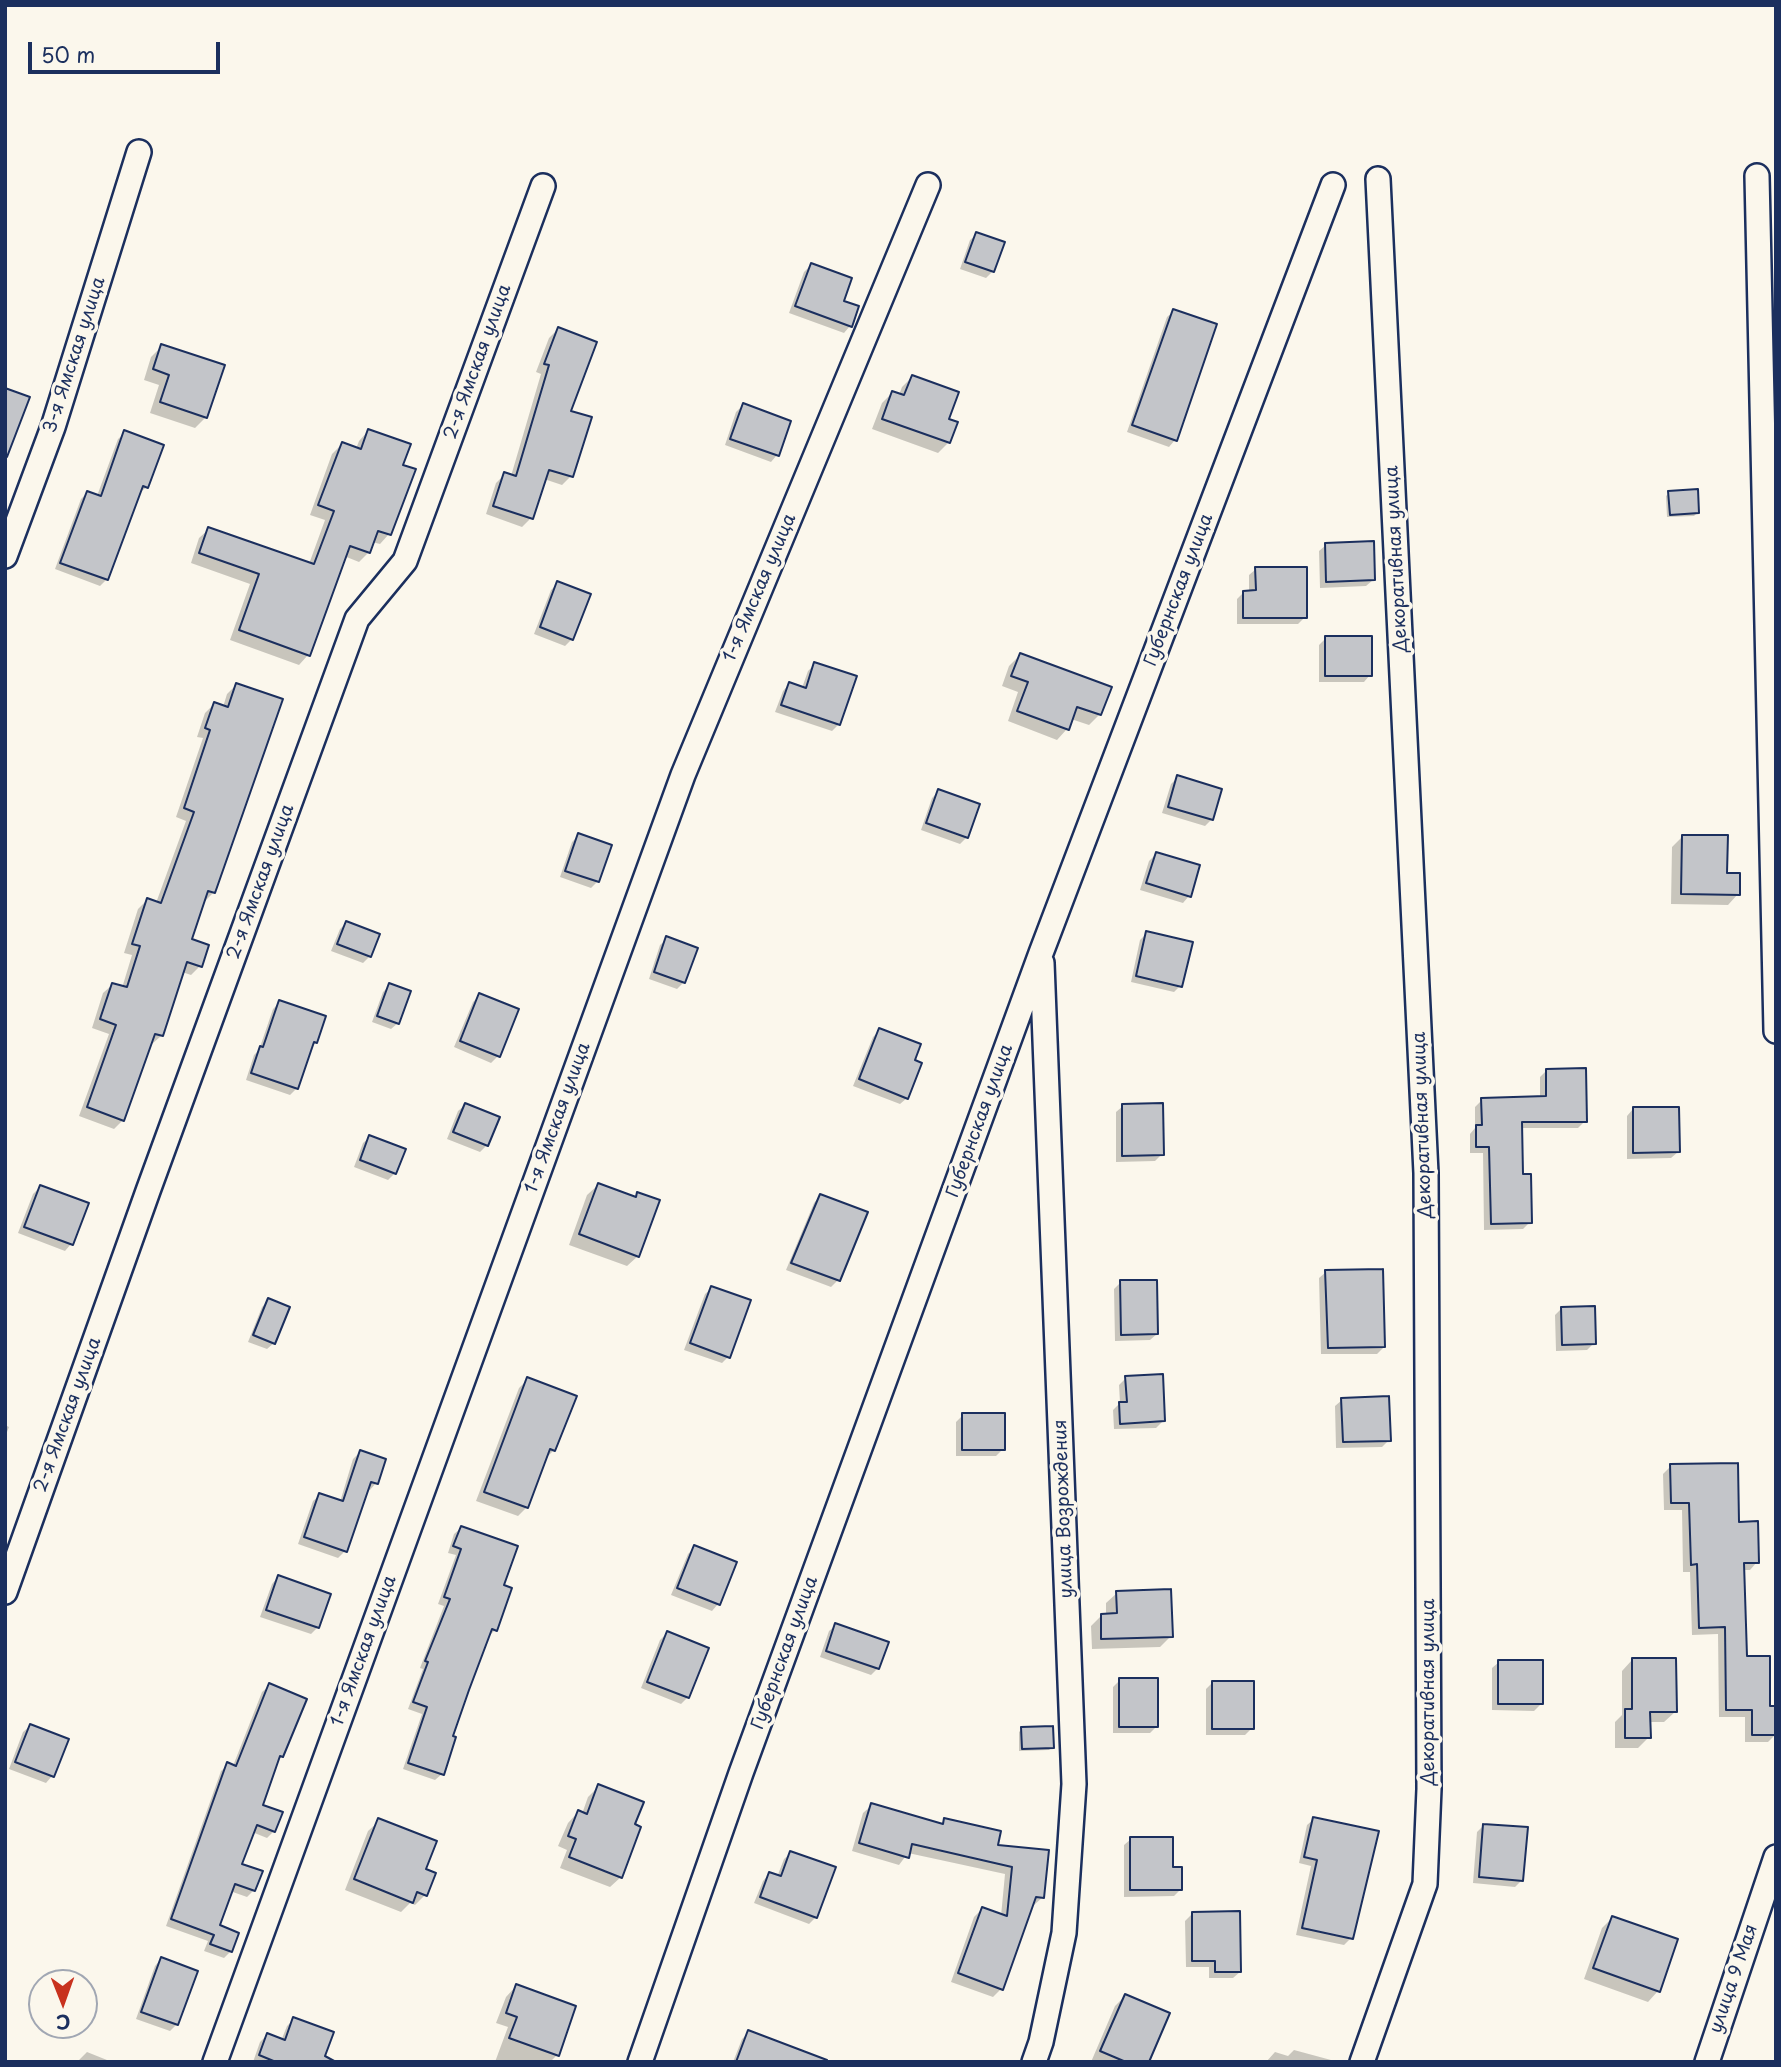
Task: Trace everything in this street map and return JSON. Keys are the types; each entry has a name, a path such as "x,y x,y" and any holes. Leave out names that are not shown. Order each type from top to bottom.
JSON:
{"street":[{"name":"3-я Ямская улица","path":"5,556 53,427 139,152"},
{"path":"1757,176 1776,1031"},
{"name":"Декоративная улица","path":"1362,2062 1425,1884 1429,1789 1426,1174 1378,179"},
{"name":"1-я Ямская улица","path":"215,2062 683,775 928,185"},
{"name":"Губернская улица","path":"640,2062 741,1773 1041,953 1333,185"},
{"name":"2-я Ямская улица","path":"5,1592 357,619 405,561 543,186"},
{"name":"улица Возрождения","path":"1034,2062 1041,2042 1065,1933 1074,1784 1041,953"},
{"name":"улица 9 Мая","path":"1707,2062 1776,1857"}],"building":[{"path":"976,232 1005,242 994,272 965,262"},
{"path":"811,263 852,278 844,301 859,306 852,327 795,306"},
{"path":"1173,309 1217,324 1177,441 1132,425"},
{"path":"558,327 597,342 571,411 592,417 573,477 549,470 533,519 493,506 504,472 516,476 549,365 544,364"},
{"path":"161,344 225,365 207,418 160,402 169,375 153,369"},
{"path":"912,375 959,392 949,419 958,422 950,443 882,419 892,391 904,395"},
{"path":"5,388 30,397 7,457 5,457"},
{"path":"743,403 791,421 779,456 730,439"},
{"path":"368,429 411,444 403,465 416,469 391,535 378,531 370,553 350,546 310,656 239,630 259,574 199,553 208,527 314,564 334,511 318,505 342,442 361,449"},
{"path":"124,430 164,445 148,488 143,486 108,580 60,563 87,491 101,496"},
{"path":"1698,489 1699,513 1670,515 1668,491"},
{"path":"1374,541 1375,580 1326,582 1325,543"},
{"path":"1255,567 1307,567 1307,618 1243,618 1243,591 1256,590"},
{"path":"557,581 591,594 573,640 540,627"},
{"path":"1325,636 1372,636 1372,676 1325,676"},
{"path":"1020,653 1112,687 1101,715 1077,707 1069,730 1017,711 1028,682 1011,676"},
{"path":"814,662 857,676 840,725 781,705 789,682 806,688"},
{"path":"236,683 283,699 215,893 208,891 192,939 209,945 202,967 187,962 163,1036 155,1034 124,1121 87,1107 116,1025 100,1019 112,983 127,987 140,946 132,944 147,898 161,903 194,812 184,808 210,730 205,728 214,702 228,707"},
{"path":"1177,775 1222,789 1213,820 1168,807"},
{"path":"938,789 980,804 968,838 926,823"},
{"path":"578,833 612,845 599,882 565,871"},
{"path":"1682,835 1728,835 1727,873 1740,873 1740,895 1681,894"},
{"path":"1156,852 1200,865 1191,897 1146,883"},
{"path":"346,921 380,934 371,957 337,944"},
{"path":"1146,931 1193,942 1182,987 1136,976"},
{"path":"666,936 698,948 685,983 654,972"},
{"path":"389,983 411,991 399,1024 377,1016"},
{"path":"479,993 519,1009 500,1057 460,1041"},
{"path":"279,1000 326,1016 298,1089 251,1073"},
{"path":"879,1028 921,1044 915,1060 922,1063 908,1099 859,1079"},
{"path":"1586,1068 1587,1122 1522,1122 1523,1174 1531,1174 1532,1223 1491,1224 1489,1147 1476,1147 1476,1125 1482,1125 1481,1098 1546,1096 1546,1069"},
{"path":"465,1103 500,1117 488,1146 453,1132"},
{"path":"1163,1103 1164,1155 1122,1156 1122,1104"},
{"path":"1633,1107 1679,1107 1680,1152 1633,1153"},
{"path":"369,1135 406,1149 396,1174 360,1160"},
{"path":"598,1183 636,1197 637,1192 660,1200 639,1257 579,1234"},
{"path":"40,1185 89,1203 73,1245 24,1227"},
{"path":"820,1194 868,1212 840,1281 791,1263"},
{"path":"1383,1269 1385,1347 1328,1348 1325,1270"},
{"path":"1120,1280 1157,1280 1158,1334 1121,1335"},
{"path":"711,1286 751,1300 730,1358 690,1343"},
{"path":"268,1298 290,1307 275,1344 253,1335"},
{"path":"1595,1306 1596,1344 1562,1345 1561,1307"},
{"path":"1163,1374 1165,1421 1120,1424 1119,1402 1127,1402 1125,1376"},
{"path":"527,1377 577,1396 555,1451 550,1449 528,1508 484,1492"},
{"path":"1389,1396 1391,1441 1343,1442 1341,1398"},
{"path":"962,1413 1005,1413 1005,1450 962,1450"},
{"path":"360,1450 386,1459 378,1484 371,1482 347,1552 304,1537 319,1493 343,1501"},
{"path":"1738,1463 1739,1522 1758,1521 1759,1563 1744,1563 1747,1656 1770,1656 1770,1706 1776,1706 1776,1735 1752,1735 1752,1710 1726,1710 1725,1627 1699,1628 1697,1564 1691,1565 1689,1503 1671,1503 1670,1464"},
{"path":"461,1526 518,1546 504,1585 512,1588 497,1631 492,1629 469,1690 453,1736 456,1737 444,1775 408,1763 427,1707 413,1702 428,1662 425,1661 450,1599 444,1597 461,1549 453,1546"},
{"path":"694,1545 737,1562 720,1605 677,1588"},
{"path":"278,1575 331,1594 319,1628 266,1610"},
{"path":"1171,1589 1173,1637 1101,1639 1101,1614 1117,1613 1116,1591"},
{"path":"835,1623 889,1642 879,1669 826,1651"},
{"path":"667,1631 709,1648 689,1698 647,1682"},
{"path":"1632,1658 1676,1658 1677,1712 1650,1712 1651,1738 1625,1738 1625,1709 1632,1709"},
{"path":"1498,1660 1543,1660 1543,1704 1498,1704"},
{"path":"1119,1678 1158,1678 1158,1727 1119,1727"},
{"path":"1212,1681 1254,1681 1254,1729 1212,1729"},
{"path":"269,1683 307,1699 283,1757 280,1756 263,1805 283,1812 275,1832 257,1825 242,1864 263,1871 255,1891 235,1884 220,1925 239,1933 232,1952 210,1944 214,1935 171,1919 227,1762 236,1766"},
{"path":"30,1724 69,1739 54,1777 15,1762"},
{"path":"1053,1726 1054,1748 1022,1749 1021,1727"},
{"path":"598,1784 644,1802 635,1824 641,1827 622,1878 569,1857 576,1839 568,1836 578,1810 587,1814"},
{"path":"871,1803 943,1824 944,1818 1001,1831 998,1845 1049,1850 1044,1898 1036,1897 1003,1990 958,1973 982,1907 1007,1916 1012,1867 912,1844 909,1858 859,1843"},
{"path":"1313,1817 1379,1831 1353,1939 1302,1928 1317,1860 1304,1857"},
{"path":"378,1818 437,1841 426,1869 436,1873 427,1896 417,1892 413,1903 354,1879"},
{"path":"1483,1824 1528,1827 1523,1881 1479,1877"},
{"path":"1130,1837 1173,1837 1173,1867 1182,1867 1182,1890 1130,1890"},
{"path":"790,1851 836,1867 817,1918 760,1897 769,1872 781,1876"},
{"path":"1240,1911 1241,1972 1215,1972 1215,1961 1192,1961 1192,1912"},
{"path":"1612,1916 1678,1939 1660,1992 1593,1968"},
{"path":"161,1957 198,1971 178,2025 141,2012"},
{"path":"516,1984 576,2006 559,2056 509,2038 517,2017 506,2013"},
{"path":"1125,1994 1170,2013 1149,2062 1126,2062 1100,2051"},
{"path":"293,2017 334,2032 325,2056 336,2062 276,2062 259,2055 267,2033 285,2040"},
{"path":"748,2030 827,2060 827,2062 736,2062"}]}
